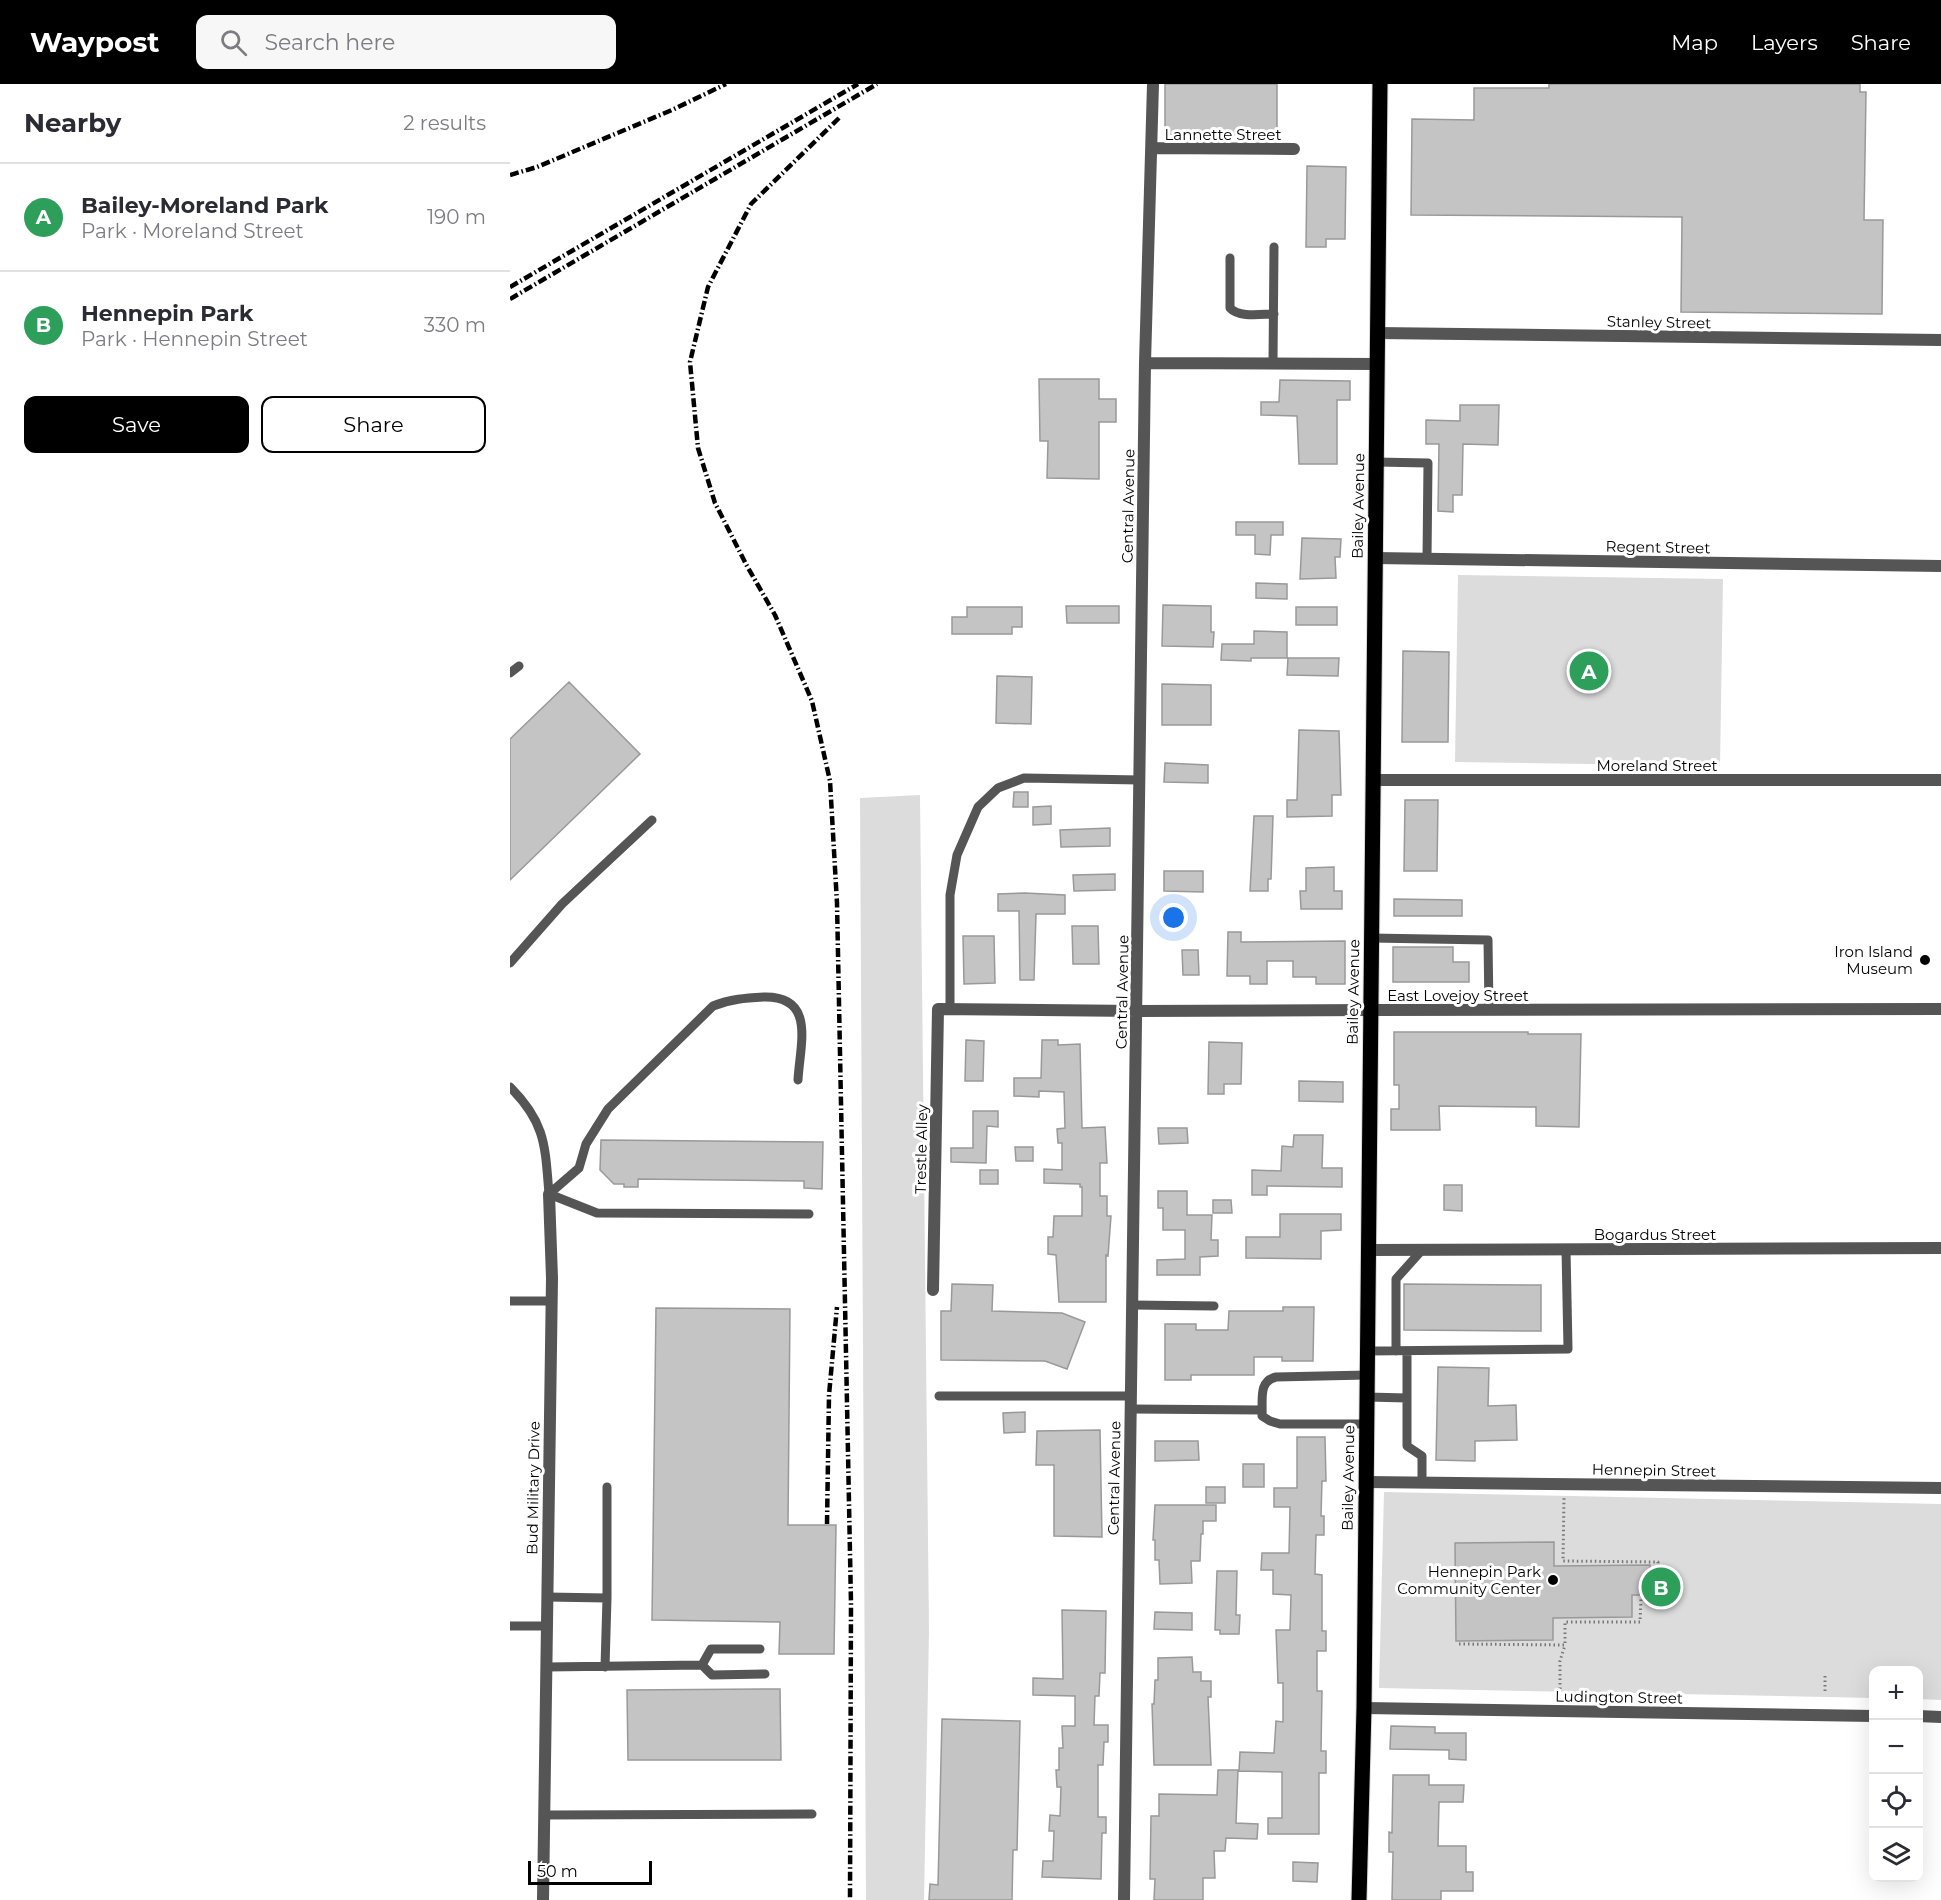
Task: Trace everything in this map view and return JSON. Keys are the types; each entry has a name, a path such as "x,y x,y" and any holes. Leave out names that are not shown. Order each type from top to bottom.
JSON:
{"main road":[{"name":"Bailey Avenue","path":"1359,1900 1364,1708 1380,84"}],"street":[{"name":"Central Avenue","path":"1124,1900 1145,363 1153,84"},
{"name":"Lannette Street","path":"1152,148 1294,149"},
{"name":"Stanley Street","path":"1377,333 1941,340"},
{"path":"1145,363 1377,364"},
{"name":"Regent Street","path":"1375,558 1941,566"},
{"name":"Moreland Street","path":"1373,780 1941,780"},
{"name":"East Lovejoy Street","path":"944,1010 1941,1009"},
{"name":"Trestle Alley","path":"933,1290 944,1010"},
{"name":"Bud Military Drive","path":"543,1900 552,1301 549,1194"},
{"name":"Bogardus Street","path":"1368,1250 1941,1248"},
{"name":"Hennepin Street","path":"1366,1482 1941,1488"},
{"name":"Ludington Street","path":"1364,1708 1869,1716"},
{"path":"1923,1716 1941,1717"}],"lane":[{"path":"1273,363 1274,247"},
{"path":"1230,258 1230,308 1233,312 1274,314"},
{"path":"1376,462 1428,463 1426,559"},
{"path":"510,673 519,666"},
{"name":"Trestle Alley","path":"944,1010 950,895 957,855 978,807 998,788 1024,778 1140,780"},
{"path":"510,963 562,904 652,820"},
{"path":"1371,938 1488,940 1489,1010"},
{"path":"798,1080 801,1023 799,1013 788,1000 779,997 726,1000 713,1006 608,1109 586,1144 579,1168 549,1194 597,1213 809,1214"},
{"name":"Bud Military Drive","path":"510,1087 531,1112 540,1129 545,1146 549,1194"},
{"path":"1396,1351 1396,1279 1422,1250"},
{"path":"1367,1351 1568,1349 1566,1250"},
{"path":"510,1300 552,1301"},
{"path":"1132,1305 1214,1306"},
{"path":"1407,1351 1407,1446 1422,1456 1422,1483"},
{"path":"1366,1424 1280,1424 1262,1416 1262,1410 1263,1386 1268,1379 1367,1375"},
{"path":"939,1396 1131,1402 1262,1410"},
{"path":"1367,1397 1407,1398"},
{"path":"605,1667 607,1487"},
{"path":"547,1597 607,1598"},
{"path":"510,1626 547,1626"},
{"path":"702,1665 711,1649 760,1649"},
{"path":"546,1667 702,1665 712,1675 765,1674"},
{"path":"545,1815 812,1814"}],"path":[{"path":"1560,1689 1560,1661 1565,1645 1565,1622 1640,1622 1641,1598 1657,1593 1658,1562 1563,1561 1564,1501"},
{"path":"1459,1644 1565,1645"},
{"path":"1825,1676 1825,1694"}],"shaded area":[{"path":"1458,575 1723,579 1720,766 1455,762"},
{"path":"920,795 929,1631 924,1900 866,1900 860,798"},
{"path":"1384,1492 1941,1504 1941,1700 1923,1699 1923,1666 1869,1666 1869,1698 1379,1688"}],"building":[{"path":"1165,84 1277,84 1277,135 1165,134"},
{"path":"1549,84 1860,84 1860,92 1866,92 1864,220 1883,220 1882,314 1681,312 1682,217 1411,215 1412,119 1474,120 1474,88 1549,88"},
{"path":"1307,166 1346,167 1345,239 1326,239 1326,247 1306,247"},
{"path":"1039,379 1099,379 1099,399 1116,399 1116,422 1099,422 1099,479 1047,478 1048,441 1040,441"},
{"path":"1280,380 1350,381 1350,400 1337,400 1337,464 1299,464 1297,416 1261,415 1261,402 1279,402"},
{"path":"1460,405 1499,405 1498,445 1463,444 1462,495 1453,495 1453,512 1438,511 1439,444 1426,444 1426,420 1460,421"},
{"path":"1236,522 1283,522 1283,535 1271,535 1270,555 1255,554 1255,535 1236,535"},
{"path":"1302,538 1341,539 1340,557 1335,557 1336,578 1300,579"},
{"path":"1256,583 1287,584 1287,599 1256,598"},
{"path":"1163,605 1211,606 1213,647 1162,646"},
{"path":"1066,606 1119,606 1119,623 1067,623"},
{"path":"967,607 1022,607 1022,627 1012,627 1012,634 952,634 952,617 967,617"},
{"path":"1296,607 1337,607 1337,625 1296,625"},
{"path":"1254,631 1287,632 1287,658 1251,658 1251,661 1221,660 1222,644 1254,644"},
{"path":"1403,651 1449,652 1448,742 1402,742"},
{"path":"1288,658 1339,658 1338,676 1287,675"},
{"path":"997,676 1032,677 1031,724 996,723"},
{"path":"569,682 640,754 510,880 510,739"},
{"path":"1162,684 1211,685 1211,725 1162,725"},
{"path":"1299,730 1339,731 1341,795 1332,795 1332,816 1287,817 1287,800 1297,800"},
{"path":"1165,763 1208,765 1208,783 1164,782"},
{"path":"1014,792 1028,792 1028,807 1013,807"},
{"path":"1405,800 1438,800 1437,871 1404,871"},
{"path":"1051,806 1051,824 1033,825 1033,807"},
{"path":"1254,816 1273,816 1271,879 1268,879 1268,891 1250,891"},
{"path":"1110,828 1110,846 1061,847 1060,830"},
{"path":"1334,867 1334,891 1342,891 1342,909 1301,909 1300,891 1306,891 1306,868"},
{"path":"1164,871 1203,871 1203,892 1164,891"},
{"path":"1115,874 1115,890 1074,891 1073,875"},
{"path":"998,894 1065,895 1065,914 1036,914 1034,980 1020,980 1019,911 998,911"},
{"path":"1394,899 1462,900 1462,916 1394,916"},
{"path":"1072,926 1098,926 1099,964 1073,964"},
{"path":"1228,932 1241,932 1241,942 1345,941 1345,984 1316,984 1316,977 1293,977 1293,961 1267,961 1267,984 1250,984 1250,976 1227,976"},
{"path":"963,936 994,936 995,983 964,984"},
{"path":"1393,947 1453,947 1453,962 1469,962 1469,982 1393,982"},
{"path":"1182,950 1198,950 1199,975 1183,975"},
{"path":"1394,1032 1581,1034 1579,1127 1536,1126 1536,1107 1439,1106 1440,1130 1391,1130 1391,1109 1399,1109 1399,1085 1394,1085"},
{"path":"966,1040 984,1041 983,1081 965,1081"},
{"path":"1042,1040 1058,1040 1058,1045 1080,1044 1082,1128 1105,1127 1107,1163 1100,1163 1100,1196 1107,1196 1107,1216 1111,1216 1108,1256 1106,1255 1106,1302 1059,1302 1056,1255 1048,1254 1048,1237 1053,1237 1054,1216 1082,1216 1082,1187 1080,1184 1044,1183 1044,1169 1062,1170 1062,1143 1058,1143 1057,1129 1065,1128 1064,1092 1039,1091 1039,1097 1014,1096 1014,1078 1041,1078"},
{"path":"1209,1042 1242,1043 1241,1084 1224,1084 1224,1094 1208,1094"},
{"path":"1299,1081 1343,1082 1343,1102 1299,1101"},
{"path":"973,1111 998,1111 998,1127 987,1126 986,1163 951,1162 951,1148 973,1148"},
{"path":"1158,1128 1187,1128 1188,1143 1159,1144"},
{"path":"1294,1135 1323,1135 1322,1168 1342,1168 1342,1187 1267,1186 1267,1195 1252,1195 1252,1170 1281,1171 1282,1146 1293,1147"},
{"path":"601,1140 823,1142 822,1189 804,1188 804,1181 638,1179 638,1187 624,1187 624,1184 614,1184 600,1170"},
{"path":"1015,1147 1033,1147 1033,1161 1016,1161"},
{"path":"980,1170 998,1170 998,1184 980,1184"},
{"path":"1444,1185 1462,1185 1462,1211 1444,1210"},
{"path":"1158,1191 1187,1191 1187,1215 1212,1215 1211,1240 1218,1240 1218,1256 1200,1257 1200,1275 1157,1275 1157,1260 1185,1259 1185,1230 1163,1230 1163,1208 1158,1208"},
{"path":"1213,1200 1231,1200 1232,1213 1213,1213"},
{"path":"1280,1214 1341,1214 1341,1230 1321,1231 1321,1259 1246,1258 1246,1237 1280,1237"},
{"path":"952,1284 993,1285 992,1311 1062,1313 1085,1322 1067,1369 1045,1361 941,1360 941,1311 951,1311"},
{"path":"1404,1284 1541,1285 1541,1331 1404,1330"},
{"path":"1283,1307 1314,1307 1313,1361 1282,1361 1282,1357 1254,1357 1254,1375 1191,1375 1191,1380 1165,1380 1165,1324 1196,1324 1196,1330 1228,1330 1229,1311 1283,1311"},
{"path":"656,1308 790,1309 788,1525 836,1525 834,1654 779,1654 780,1622 652,1620"},
{"path":"1438,1367 1489,1368 1488,1406 1516,1405 1517,1440 1475,1441 1475,1461 1436,1460"},
{"path":"1025,1412 1025,1432 1004,1433 1003,1413"},
{"path":"1100,1430 1102,1537 1054,1536 1054,1465 1036,1465 1037,1431"},
{"path":"1297,1437 1325,1437 1326,1481 1322,1481 1321,1516 1324,1516 1324,1535 1316,1535 1315,1574 1322,1575 1322,1631 1326,1631 1326,1651 1317,1651 1317,1691 1322,1691 1321,1751 1326,1751 1326,1773 1319,1773 1319,1834 1268,1834 1268,1818 1282,1818 1282,1772 1239,1771 1240,1752 1274,1753 1276,1721 1283,1722 1283,1683 1278,1683 1276,1630 1290,1630 1291,1595 1273,1594 1273,1570 1261,1570 1262,1553 1289,1553 1290,1507 1274,1507 1274,1488 1297,1488"},
{"path":"1155,1441 1198,1441 1199,1460 1155,1461"},
{"path":"1243,1464 1264,1464 1264,1487 1243,1487"},
{"path":"1206,1487 1225,1487 1225,1503 1206,1503"},
{"path":"1155,1505 1216,1505 1216,1521 1203,1521 1200,1561 1191,1561 1192,1583 1160,1584 1159,1560 1155,1560 1155,1540 1153,1540"},
{"name":"Hennepin Park Community Center","path":"1554,1542 1554,1566 1650,1565 1650,1595 1632,1595 1632,1617 1553,1618 1553,1640 1456,1641 1455,1543"},
{"path":"1217,1571 1237,1571 1236,1615 1240,1615 1239,1634 1220,1634 1220,1630 1215,1630"},
{"path":"1062,1610 1106,1611 1105,1673 1100,1673 1099,1696 1095,1696 1094,1725 1108,1725 1108,1742 1104,1742 1103,1765 1098,1765 1098,1817 1106,1817 1106,1833 1102,1833 1101,1879 1042,1877 1043,1861 1053,1861 1054,1831 1049,1831 1050,1815 1060,1816 1061,1787 1057,1787 1056,1770 1059,1770 1059,1748 1063,1748 1062,1726 1075,1726 1075,1696 1033,1695 1033,1678 1063,1679"},
{"path":"1155,1612 1192,1613 1192,1630 1154,1629"},
{"path":"1192,1657 1193,1672 1201,1672 1201,1681 1211,1681 1211,1697 1208,1697 1211,1765 1154,1765 1152,1704 1154,1704 1155,1680 1158,1680 1158,1658"},
{"path":"780,1689 781,1760 628,1760 627,1690"},
{"path":"942,1719 1020,1721 1017,1850 1013,1850 1012,1900 929,1900 930,1884 938,1885"},
{"path":"1391,1726 1435,1727 1435,1733 1466,1733 1466,1760 1449,1759 1449,1750 1390,1749"},
{"path":"1218,1770 1238,1770 1236,1823 1258,1824 1257,1839 1226,1838 1225,1851 1214,1851 1215,1878 1203,1878 1203,1900 1154,1900 1155,1879 1150,1879 1151,1816 1159,1816 1159,1794 1217,1795"},
{"path":"1393,1775 1429,1775 1429,1785 1464,1785 1463,1802 1439,1802 1438,1846 1466,1846 1466,1872 1473,1872 1473,1891 1441,1891 1441,1900 1392,1900 1393,1852 1389,1852 1389,1832 1392,1833"},
{"path":"1293,1862 1318,1863 1317,1882 1293,1881"}],"railway":[{"path":"510,175 537,167 672,110 726,84"},
{"path":"510,287 858,84"},
{"path":"510,299 877,84"},
{"path":"839,118 751,204 708,287 690,362 698,448 715,503 775,615 812,701 830,781 837,903 851,1603 850,1900"},
{"path":"827,1524 829,1395 837,1307"}],"place":[{"name":"Bailey-Moreland Park","path":"1589,671"},
{"name":"Iron Island Museum","path":"1925,960"},
{"name":"Hennepin Park Community Center","path":"1553,1580"},
{"name":"Hennepin Park","path":"1661,1587"}]}
